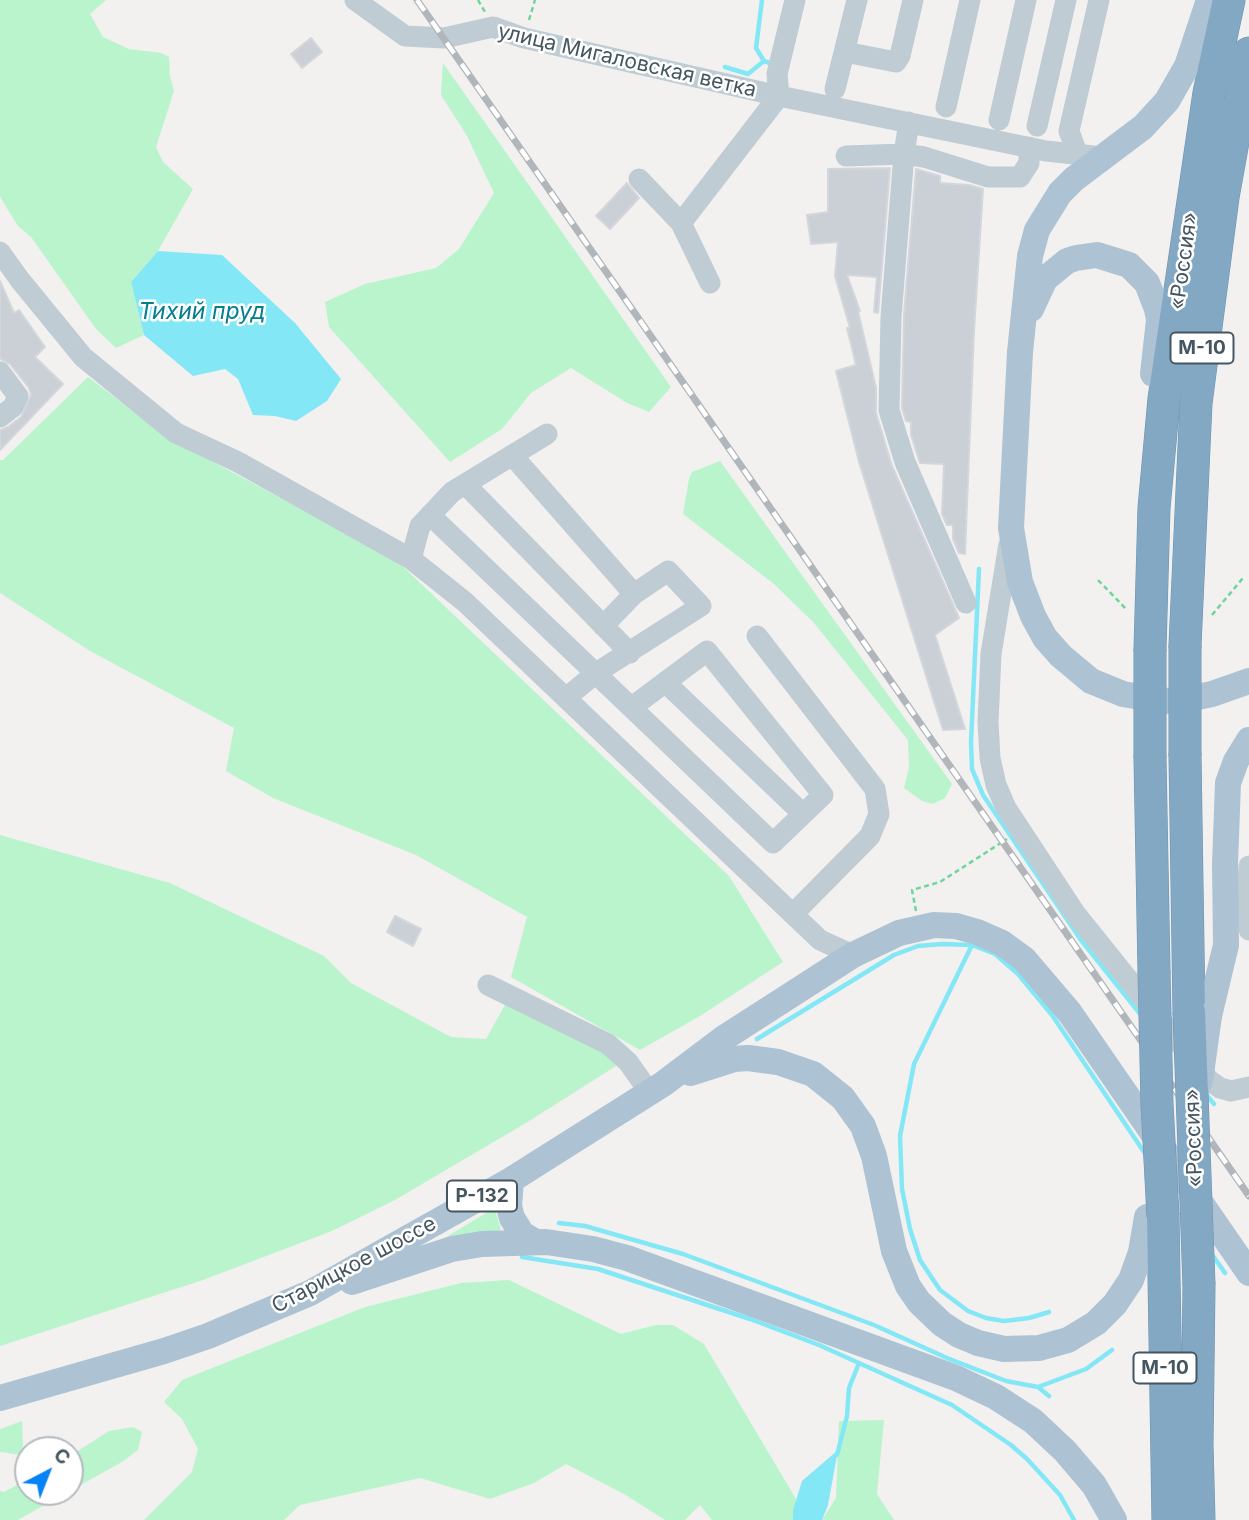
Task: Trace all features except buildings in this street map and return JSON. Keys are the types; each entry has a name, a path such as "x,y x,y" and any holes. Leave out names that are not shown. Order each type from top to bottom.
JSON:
{"highway":[{"name":"«Россия»","path":"1168,1520 1155,1217 1157,1104 1150,758 1154,508 1180,288 1209,93 1228,0"},
{"name":"«Россия»","path":"1199,1520 1199,1285 1193,1124 1199,1014 1185,756 1185,645 1196,403 1223,197 1249,54"}],"main road":[{"path":"1209,0 1193,52 1176,89 1143,127 1074,178 1060,193 1037,230 1030,256 1020,352 1011,528 1020,582 1032,616 1060,656 1091,681 1123,694 1164,701 1212,694 1249,681"},
{"path":"1020,352 1035,297 1050,273 1067,261 1087,256 1111,258 1129,265 1147,283 1157,309 1157,342 1148,413 1159,451"},
{"path":"1199,1014 1226,945 1228,783 1236,761 1249,740"},
{"name":"Старицкое шоссе","path":"0,1398 164,1351 208,1336 310,1293 511,1180 656,1089 724,1038 853,954 899,933 923,927 943,925 967,928 991,937 1024,959 1070,1013 1249,1273"},
{"path":"656,1089 722,1062 748,1058 790,1065 813,1074 832,1088 857,1117 870,1144 894,1251 913,1294 950,1330 978,1343 1004,1349 1039,1348 1068,1340 1096,1323 1115,1304 1132,1280 1155,1217"},
{"path":"511,1180 509,1206 512,1218 522,1234 534,1241"},
{"path":"310,1293 379,1274 452,1249 482,1244 534,1241 593,1249 627,1258 715,1288 976,1387 1015,1408 1050,1436 1094,1485 1114,1520"}],"street":[{"name":"улица Мигаловская ветка","path":"355,0 405,36 444,38 493,27 524,38 779,96 1029,147 1103,158"},
{"path":"681,223 779,96 777,74 795,0"},
{"path":"835,89 857,0"},
{"path":"845,52 896,62 901,56 913,0"},
{"path":"946,107 970,0"},
{"path":"999,120 1027,0"},
{"path":"1037,126 1066,0"},
{"path":"1077,153 1069,131 1098,0"},
{"path":"909,122 891,317 889,410 905,461 966,603"},
{"path":"846,156 904,154 924,157 988,177 1020,177 1029,163 1029,147"},
{"path":"639,178 681,223 710,283"},
{"path":"0,252 20,281 83,357 176,433 238,462 411,559 464,602 820,940 853,954"},
{"path":"0,372 18,396 13,407 0,417"},
{"path":"411,559 420,526 452,492 547,434"},
{"path":"512,455 634,594"},
{"path":"465,484 630,653"},
{"path":"430,515 773,843 823,795 707,650 632,707"},
{"path":"1011,528 991,654 988,722 990,758 996,785 1006,808 1076,913 1209,1080 1220,1088 1231,1091 1249,1087"},
{"path":"566,698 596,673 701,606 668,571 634,594 603,626"},
{"path":"757,636 875,789 879,814 870,836 793,914"},
{"path":"665,682 803,814"},
{"path":"1249,866 1246,913 1249,930"},
{"path":"488,985 608,1044 656,1089"}],"path":[{"path":"524,38 535,0"},
{"path":"1212,615 1243,578"},
{"path":"1098,580 1130,613"},
{"path":"916,914 912,890 940,882 1008,838"}],"green space":[{"path":"0,0 106,0 90,14 103,37 129,49 161,53 169,57 174,91 156,147 163,162 193,189 158,251 131,282 144,335 116,348 96,329 31,237 18,226 0,197"},
{"path":"443,63 671,387 649,412 627,403 571,368 531,393 502,429 450,462 329,327 325,302 365,284 436,268 459,249 494,193 467,136 441,95"},
{"path":"88,377 170,439 395,559 729,876 783,962 700,1016 640,1050 511,977 527,917 416,855 273,798 226,771 234,728 90,651 0,593 0,460"},
{"path":"720,461 952,784 945,798 933,804 922,801 904,788 909,767 908,740 814,623 774,584 683,514 692,472"},
{"path":"0,835 170,883 324,956 351,983 451,1037 486,1039 506,1003 607,1050 616,1066 395,1200 332,1231 203,1280 0,1346"},
{"path":"493,1209 501,1230 446,1237"},
{"path":"509,1280 621,1334 656,1325 673,1325 704,1344 796,1499 793,1520 712,1520 700,1505 685,1520 665,1520 624,1494 566,1464 534,1483 490,1499 420,1478 300,1505 284,1520 144,1520 192,1472 198,1449 182,1419 164,1402 182,1380 365,1307 461,1283"},
{"path":"884,1420 877,1494 894,1520 822,1520 836,1498 839,1421"},
{"path":"22,1421 23,1436 14,1436 14,1454 0,1452 0,1429"},
{"path":"133,1427 142,1432 138,1450 84,1483 84,1447 109,1431"},
{"path":"14,1487 14,1506 43,1506 18,1520 0,1520 0,1491 4,1492"}],"water":[{"name":"Тихий пруд","path":"158,251 222,255 295,323 341,379 327,401 296,421 253,415 238,379 225,369 193,376 144,335 131,282"},
{"path":"838,1450 828,1505 822,1520 793,1520 793,1510 802,1481"}],"waterway":[{"path":"762,0 756,48 764,61 770,63"},
{"path":"725,67 748,74 764,61"},
{"path":"979,569 972,769 983,795 1081,940 1141,1015"},
{"path":"972,945 914,1064 900,1136 902,1189 910,1229 920,1260 940,1290 968,1311 1004,1321 1049,1312"},
{"path":"757,1039 894,955 918,946 972,945 995,954 1018,974 1052,1015 1146,1155"},
{"path":"1204,1092 1214,1104"},
{"path":"559,1223 585,1226 683,1254 874,1325 1006,1381 1038,1387 1049,1396"},
{"path":"1211,1253 1225,1273"},
{"path":"522,1257 598,1269 750,1319 819,1345 952,1405 1027,1459 1060,1495 1074,1520"},
{"path":"1038,1387 1086,1369 1112,1350"},
{"path":"837,1455 847,1416 849,1388 859,1363"}],"railway":[{"path":"417,0 1249,1196"}]}
